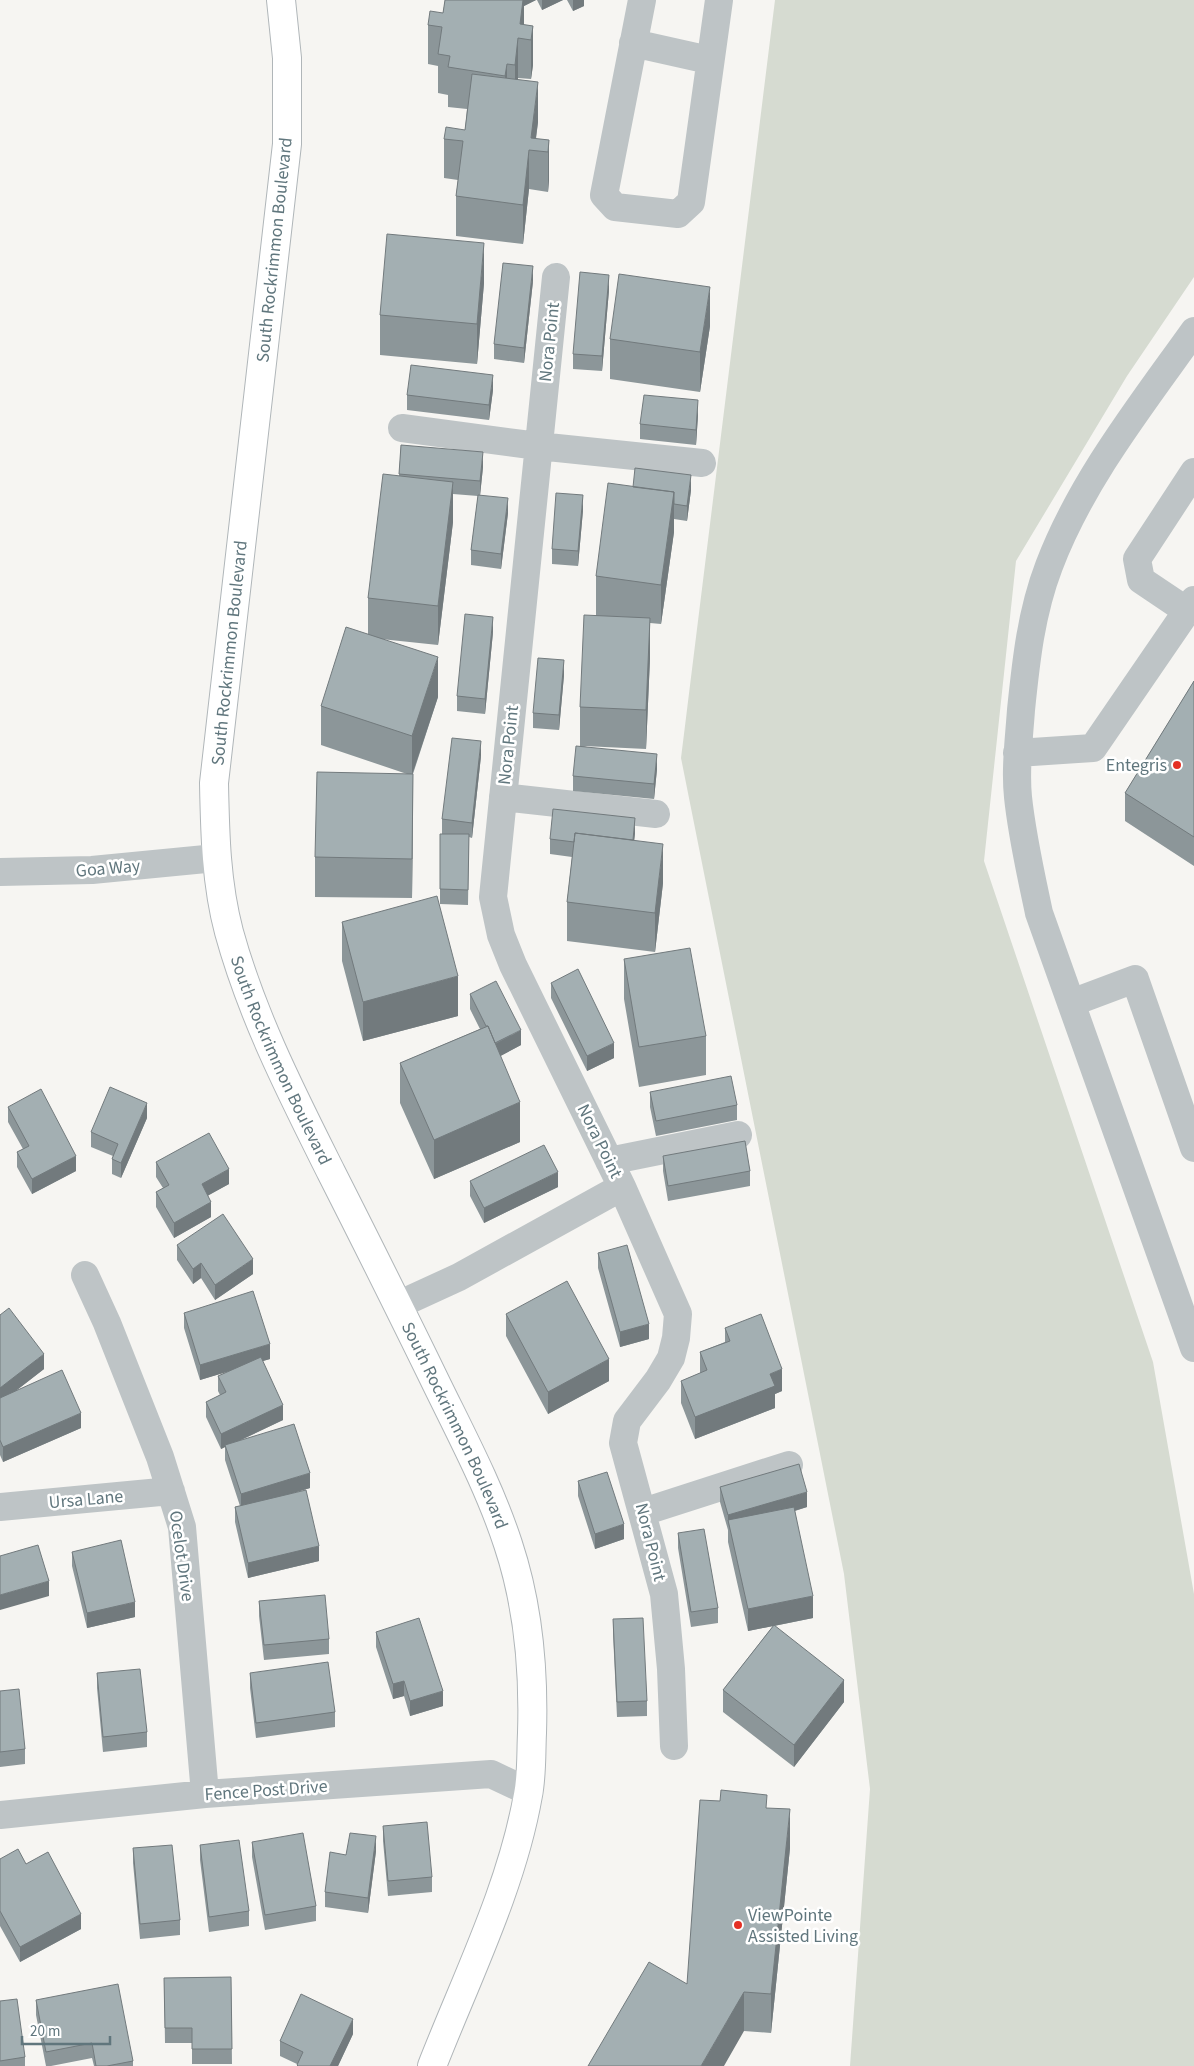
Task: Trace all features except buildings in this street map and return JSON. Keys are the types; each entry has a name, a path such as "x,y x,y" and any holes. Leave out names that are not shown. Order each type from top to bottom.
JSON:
{"main road":[{"name":"South Rockrimmon Boulevard","path":"281,0 287,58 287,144 214,783 216,858 228,929 241,972 259,1019 298,1105 398,1305 485,1486 509,1545 523,1605 532,1661 529,1792 517,1841 497,1902 432,2066"}],"street":[{"path":"642,0 604,195 615,207 678,214 691,202 719,0"},
{"path":"633,43 710,60"},
{"name":"Nora Point","path":"556,277 493,897 501,935 513,965 622,1186 678,1314 676,1338 671,1358 658,1380 627,1422 623,1443 664,1594 671,1668 674,1746"},
{"path":"1194,330 1131,419 1080,502 1049,565 1031,622 1017,753 1018,796 1037,904 1194,1348"},
{"path":"402,428 538,446 702,463"},
{"path":"1017,753 1093,748 1191,605 1141,580 1137,559 1194,472"},
{"path":"503,797 656,814"},
{"name":"Goa Way","path":"0,872 92,870 216,858"},
{"path":"1071,1003 1135,979 1194,1148"},
{"path":"609,1160 738,1135"},
{"name":"Nora Point","path":"398,1305 459,1277 622,1186"},
{"name":"Ocelot Drive","path":"85,1275 107,1323 171,1491 182,1527 205,1794"},
{"path":"643,1512 789,1464"},
{"name":"Ursa Lane","path":"0,1507 171,1491"},
{"name":"Fence Post Drive","path":"0,1815 205,1794 491,1774 529,1792"}],"shaded area":[{"path":"775,0 1194,0 1194,277 1127,376 1016,561 984,861 1153,1362 1194,1594 1194,2066 850,2066 870,1789 844,1574 681,758"}],"place":[{"name":"Entegris","path":"1177,765"},
{"name":"ViewPointe Assisted Living","path":"738,1925"}]}
